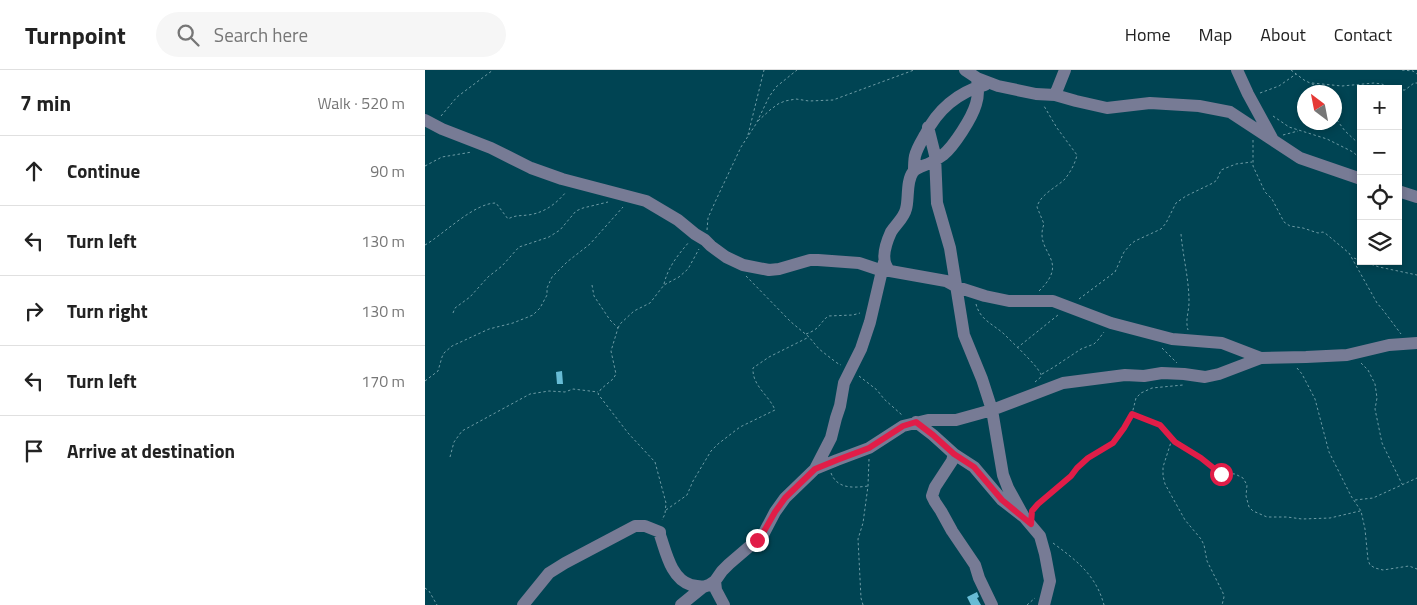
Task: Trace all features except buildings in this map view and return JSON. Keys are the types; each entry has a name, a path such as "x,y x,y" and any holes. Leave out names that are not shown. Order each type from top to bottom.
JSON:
{"street":[{"path":"965,70 978,82 1036,94 1055,95 1107,108 1150,103 1199,106 1230,112 1300,158 1357,179"},
{"path":"1055,95 1065,70"},
{"path":"1237,70 1274,140"},
{"path":"815,469 831,438 841,406 844,382 852,370 870,322 873,306 886,268 886,245 892,231 904,215 914,171 915,157 928,127 937,114 947,104 978,82"},
{"path":"914,171 943,155 953,146 976,104 978,82"},
{"path":"429,122 462,138 491,148 531,168 562,179 654,205 678,220 726,257 743,265 758,269 779,269 810,260 859,263 945,281 985,296 1009,301 1053,301 1111,323 1172,339 1221,343 1261,358 1306,358 1347,355 1389,345 1413,343"},
{"path":"928,127 935,159 937,203 950,248 964,335 992,410 1003,475 1008,488 1027,521"},
{"path":"1402,192 1417,197"},
{"path":"681,605 703,587 715,581 722,571 757,540 785,498 815,469 869,448 903,426 928,420 956,420 992,410 1063,383 1125,375 1143,376 1162,373 1185,379 1205,377 1261,358"},
{"path":"914,423 933,435 954,454 974,467 1002,500 1027,521 1040,536 1050,581 1044,605"},
{"path":"954,454 952,461 935,487 932,496 975,565 992,605"},
{"path":"528,603 549,573 565,562 611,540 630,528 640,525 660,532 667,558 681,579 691,585 703,587"},
{"path":"715,581 716,590 724,605"}],"path":[{"path":"429,122 457,97 493,70"},
{"path":"747,137 764,70"},
{"path":"664,285 674,281 688,269 731,165 756,124 769,97 776,87 797,70"},
{"path":"756,124 770,110 785,101 796,98 809,101 833,100 914,70"},
{"path":"1291,70 1304,80 1312,83 1343,86 1372,83 1383,85"},
{"path":"1403,70 1413,71 1417,74"},
{"path":"1256,93 1265,92 1279,86 1296,74"},
{"path":"1402,90 1417,83"},
{"path":"1027,301 1043,287 1053,274 1053,265 1048,251 1043,244 1041,230 1044,224 1037,207 1038,201 1066,178 1077,156 1036,94"},
{"path":"1270,114 1289,127 1327,139 1357,156"},
{"path":"1342,126 1357,143"},
{"path":"1256,129 1253,140 1252,162 1265,192 1287,225 1318,233 1325,232 1346,249 1353,258 1377,303 1398,331 1413,343"},
{"path":"1274,140 1298,131"},
{"path":"425,166 442,157 473,152"},
{"path":"1017,348 1115,272 1124,252 1135,240 1157,232 1163,227 1176,203 1213,183 1217,180 1219,173 1225,168 1235,164 1252,162"},
{"path":"425,246 458,221 487,204 496,203 508,219 516,215 539,213 555,204 575,182"},
{"path":"453,313 455,308 470,297 519,247 549,237 559,230 575,211 631,197"},
{"path":"425,381 438,371 442,357 452,346 489,329 513,323 533,315 540,308 547,295 547,288 552,278 567,262 590,244 631,197"},
{"path":"1181,234 1189,303 1186,322 1189,332 1196,341"},
{"path":"599,392 616,374 611,351 620,324 634,311 650,303 664,285 666,275 672,264 700,237"},
{"path":"1353,258 1357,260"},
{"path":"1373,265 1417,275"},
{"path":"743,275 806,334 819,349 837,363 852,370 877,390 896,410 914,423"},
{"path":"593,285 594,296 610,320 618,328"},
{"path":"985,296 975,305 986,321 1000,330 1041,374"},
{"path":"806,334 820,327 828,316 853,316 873,306"},
{"path":"1032,384 1040,379 1041,374 1094,344 1111,323"},
{"path":"665,511 687,494 693,480 711,451 718,444 740,427 775,410 759,389 754,377 753,368 769,357 809,337"},
{"path":"1027,521 1038,504 1071,476 1088,458 1113,443 1132,414 1137,398 1145,390 1158,387 1173,387 1185,379 1174,360 1160,346"},
{"path":"1356,353 1375,384 1377,398 1375,409 1382,443 1402,484"},
{"path":"1293,366 1302,374 1315,399 1329,452 1353,500 1361,511 1370,565 1383,570 1409,566 1417,568"},
{"path":"450,457 454,442 463,431 530,394 549,391 565,392 573,389 599,392"},
{"path":"599,392 601,398 623,428 655,462 665,499 665,511 660,532"},
{"path":"1132,414 1160,425 1172,439 1201,458 1217,472 1221,474 1235,474 1243,478 1247,485 1247,501 1253,511 1261,515 1267,517 1287,516 1302,519 1330,518 1361,511"},
{"path":"1172,439 1163,467 1165,484 1185,520 1204,545 1207,561 1223,593 1222,605"},
{"path":"863,605 857,544 863,523 868,486 869,448"},
{"path":"827,463 834,479 844,487 868,486"},
{"path":"1353,500 1373,498 1417,478"},
{"path":"1040,536 1052,542 1080,564 1099,589 1104,605"},
{"path":"425,588 429,591 437,605"}],"route":[{"path":"757,540 785,498 815,469 869,448 890,433 916,422 954,454 974,467 1002,500 1031,524 1032,511 1038,504 1051,494 1059,484 1071,476 1088,458 1117,440 1132,414 1160,425 1175,442 1201,458 1221,474"}]}
